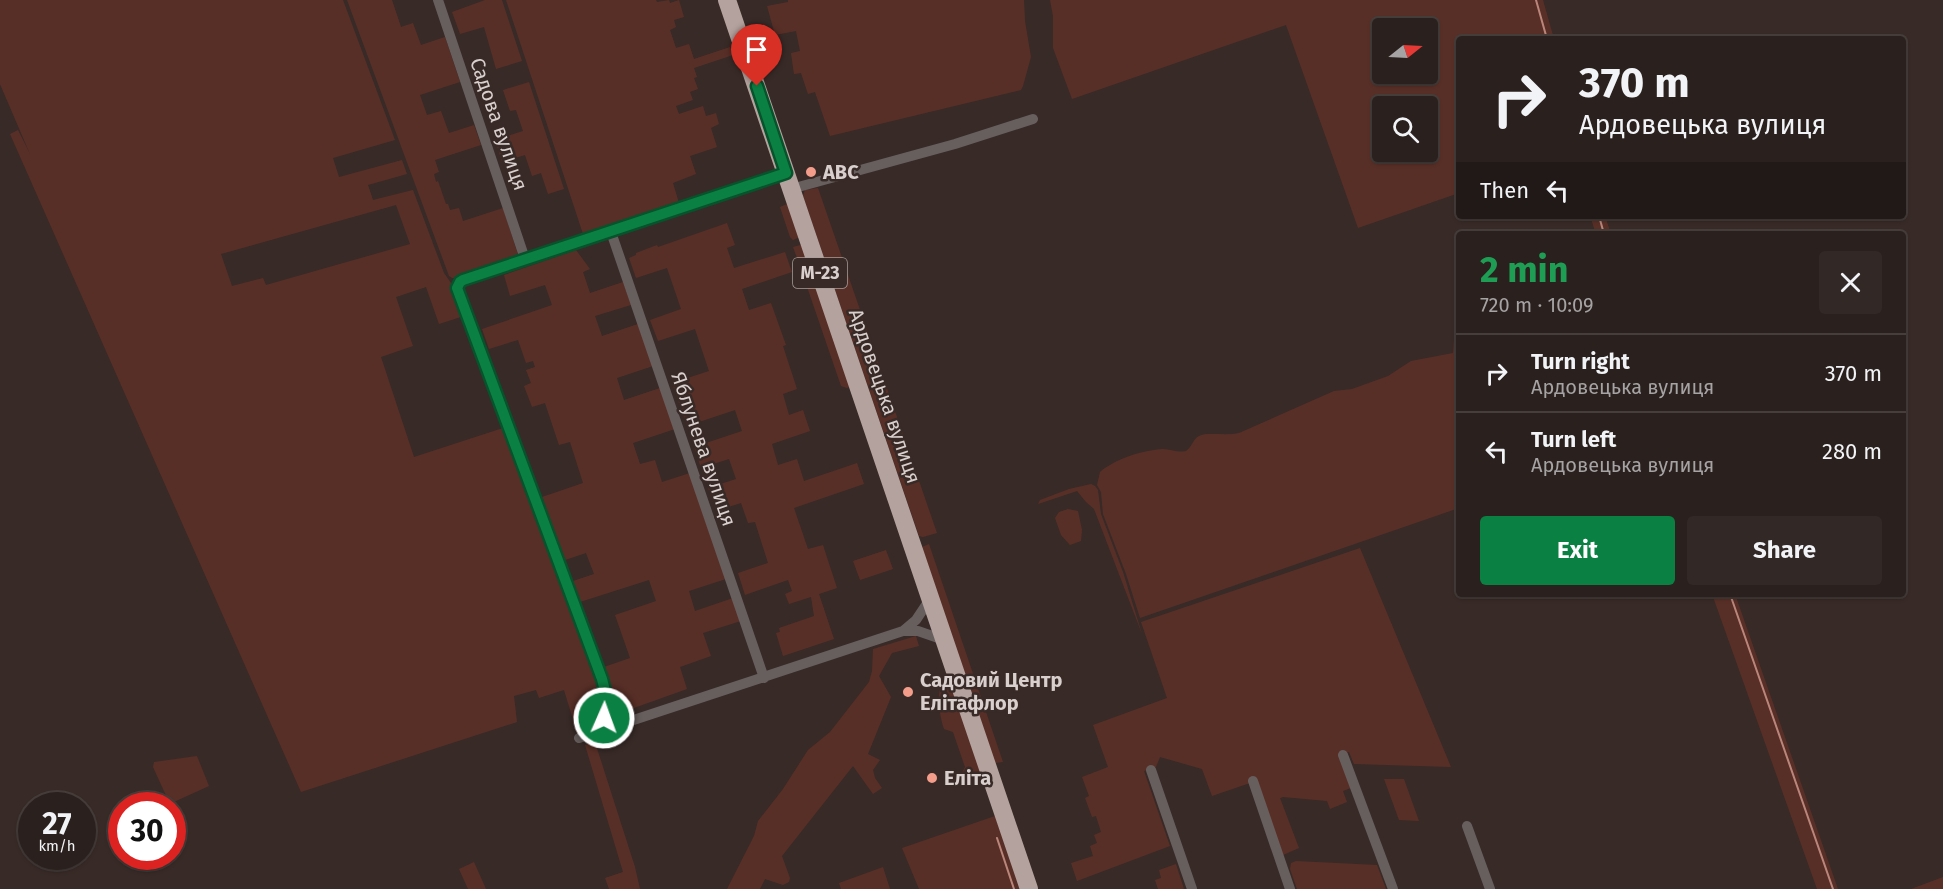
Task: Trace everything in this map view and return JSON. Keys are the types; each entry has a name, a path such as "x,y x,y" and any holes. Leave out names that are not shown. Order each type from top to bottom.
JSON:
{"highway":[{"name":"Ардовецька вулиця","path":"727,0 1029,889"}],"street":[{"name":"Садова вулиця","path":"438,0 525,259"},
{"path":"606,729 604,718 607,699 604,685 458,293 459,284 463,280 610,232 789,181 955,144 1034,118"},
{"name":"Яблунева вулиця","path":"610,232 762,672"},
{"path":"903,631 916,620 930,599"},
{"path":"579,738 762,672 903,631 918,631 944,640"},
{"path":"1343,755 1393,889"},
{"path":"1151,770 1192,889"},
{"path":"1253,781 1290,889"},
{"path":"1467,826 1490,889"}],"shaded area":[{"path":"0,0 343,0 395,140 333,158 339,177 402,160 407,174 368,185 373,200 413,190 444,273 451,283 464,316 439,324 426,287 396,297 413,346 381,357 414,457 506,427 600,679 603,726 578,736 564,690 539,698 536,690 514,696 517,722 301,792 10,134 18,130 30,154 0,84","holes":["396,205 410,244 266,285 263,278 232,286 221,254"]},
{"path":"347,0 392,0 401,27 413,23 421,45 445,37 460,82 420,95 427,115 441,111 449,133 474,125 481,145 435,160 439,172 434,174 436,182 438,181 450,210 459,208 463,221 503,208 519,258 460,278 449,276"},
{"path":"485,0 502,0 522,61 496,69 484,27 460,34 452,12"},
{"path":"506,0 656,0 657,2 669,0 670,3 679,0 684,17 674,20 676,27 670,30 676,48 689,44 694,59 730,47 733,55 694,68 697,77 694,78 698,89 690,92 693,100 676,106 679,114 703,106 706,116 716,113 719,124 711,128 717,147 690,156 696,174 673,183 679,203 585,236 583,234"},
{"path":"788,0 1024,0 1031,57 1023,86 1021,90 830,136 815,92 808,94 801,73 794,74 791,53 800,51 796,31 775,35 767,6 788,2"},
{"path":"1050,0 1543,0 1553,36 1456,36 1456,194 1358,228 1286,25 1072,99 1053,48 1053,16"},
{"path":"529,82 564,189 548,194 541,173 532,176 525,155 502,162 495,140 523,131 516,110 510,111 503,90"},
{"path":"818,188 937,533 919,536 803,196 805,190"},
{"path":"787,204 800,237 793,240 780,207"},
{"path":"1591,219 1606,219 1610,231 1595,231"},
{"path":"727,223 735,245 727,248 734,268 785,252 792,272 742,289 749,310 771,303 786,345 783,346 797,389 783,394 789,415 803,410 810,431 772,444 778,465 797,459 804,481 857,463 864,484 794,508 808,549 823,545 837,588 819,594 834,639 783,656 776,633 780,632 779,628 814,616 811,597 789,604 785,594 792,591 788,580 745,595 738,573 768,563 755,522 748,523 741,503 716,511 708,488 736,479 729,459 701,468 694,447 742,431 735,410 687,426 672,383 709,371 695,329 658,341 650,320 681,309 667,268 636,278 629,258 657,245 658,247"},
{"path":"804,244 812,268 802,272 793,247"},
{"path":"576,250 590,269 583,272 590,293 623,282 631,305 595,316 602,336 638,324 653,366 617,378 624,400 660,388 675,429 633,443 640,464 655,460 662,482 690,473 726,579 689,591 695,611 733,598 741,621 703,633 711,656 680,667 687,689 620,713 604,667 630,658 615,615 656,601 649,580 580,602 573,581 594,574 586,553 565,560 542,497 583,483 570,442 559,445 545,403 532,407 524,386 531,383 526,370 535,367 533,361 526,363 518,340 489,349 482,329 552,305 545,285 510,296 504,275"},
{"path":"814,274 852,386 847,388 841,386 804,278"},
{"path":"1456,338 1456,509 1140,618 1103,514 1101,492 1097,485 1100,472 1121,459 1147,451 1163,449 1186,451 1199,436 1239,433 1334,391 1352,389 1388,376 1411,361 1453,353"},
{"path":"1091,484 1098,490 1101,514 1123,572 1142,634 1094,509 1077,491 1038,504 1040,500 1069,489"},
{"path":"1068,509 1078,511 1082,530 1081,541 1070,545 1061,535 1055,518 1059,512"},
{"path":"929,544 1003,762 995,763 922,547"},
{"path":"1360,548 1451,767 1354,764 1349,752 1339,755 1351,788 1343,791 1347,802 1330,809 1327,801 1280,798 1299,848 1283,855 1253,782 1212,796 1202,769 1160,757 1156,767 1144,771 1170,846 1077,881 1071,863 1093,856 1090,846 1097,843 1094,835 1101,832 1096,816 1092,817 1085,798 1089,796 1082,777 1108,767 1093,725 1167,698 1141,622"},
{"path":"886,550 893,569 860,580 853,561"},
{"path":"1713,597 1736,597 1838,889 1817,889"},
{"path":"916,636 919,646 892,653 879,676 891,697 868,754 880,760 873,770 882,788 873,794 853,766 782,856 790,878 789,882 783,885 765,879 760,889 727,889 754,836 758,821 783,789 808,750 830,732 869,682 873,649"},
{"path":"950,678 985,779 974,784 965,783 960,777 965,767 953,732 944,729 942,723 939,691 943,679"},
{"path":"595,742 640,889 609,889 605,878 623,872 585,745"},
{"path":"197,756 209,786 186,796 186,792 164,792 153,767 154,762"},
{"path":"1384,779 1404,779 1419,821 1399,820"},
{"path":"995,816 1021,889 919,889 902,848"},
{"path":"1296,861 1377,865 1386,889 1297,889 1290,869 1291,863"},
{"path":"474,862 486,889 468,889 459,869"},
{"path":"1176,864 1184,889 1158,889 1155,880 1161,878 1159,870"},
{"path":"883,867 890,889 841,889 839,883"},
{"path":"1943,877 1943,889 1911,889"}],"waterway":[{"path":"1536,0 1546,36"},
{"path":"1600,219 1603,231"},
{"path":"1731,597 1833,889"},
{"path":"997,838 1014,889"}],"place":[{"name":"ABC","path":"811,172"},
{"name":"Садовий Центр Елітафлор","path":"908,692"},
{"name":"Еліта","path":"932,778"}],"route":[{"path":"604,718 606,690 457,288 463,280 786,173 757,86"}]}
